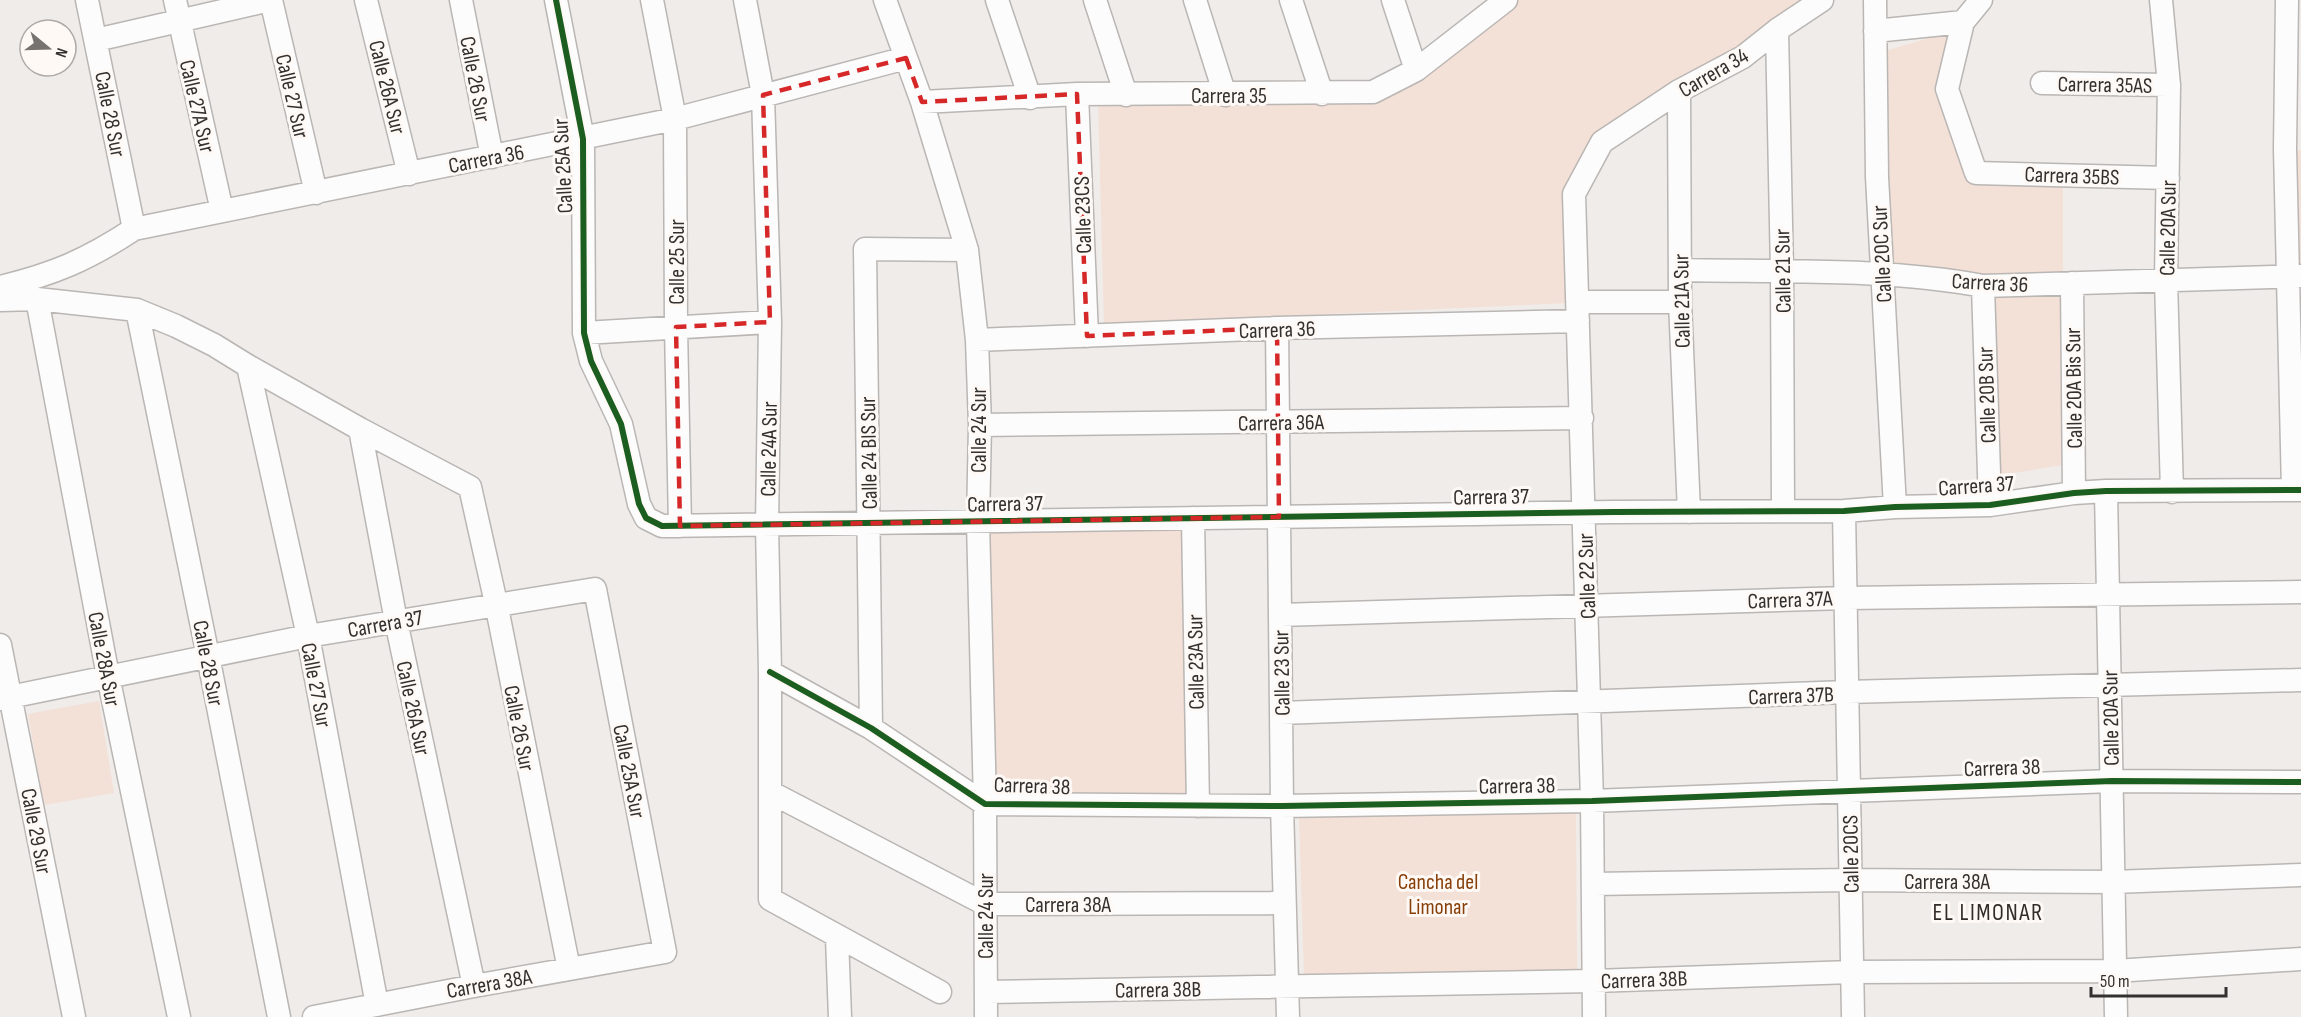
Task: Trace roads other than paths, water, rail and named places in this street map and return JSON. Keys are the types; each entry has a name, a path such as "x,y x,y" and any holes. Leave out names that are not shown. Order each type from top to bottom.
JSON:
{"street":[{"name":"Calle 28 Sur","path":"87,0 134,229"},
{"path":"96,40 177,11 270,0"},
{"name":"Calle 27 Sur","path":"270,0 316,193"},
{"name":"Calle 26A Sur","path":"366,0 409,174"},
{"name":"Calle 26 Sur","path":"461,0 492,157"},
{"name":"Calle 25A Sur","path":"556,0 583,139 584,333 591,361 621,424 639,504 646,519 662,526 680,526"},
{"name":"Calle 25 Sur","path":"652,0 675,119 680,526"},
{"name":"Calle 24A Sur","path":"746,0 764,95 770,322 767,525 770,672 770,899 837,938"},
{"name":"Calle 24 Sur","path":"885,0 922,102 967,250 976,340 980,425 978,522 985,804 986,1017"},
{"path":"997,0 1030,98"},
{"path":"1095,0 1126,95"},
{"path":"1195,0 1225,95"},
{"path":"1292,0 1322,94"},
{"path":"1393,0 1416,70"},
{"name":"Carrera 34","path":"1602,142 1679,91 1743,57 1777,30 1822,0"},
{"name":"Calle 20C Sur","path":"1875,0 1877,177 1896,507"},
{"path":"1875,31 1963,22 1981,0"},
{"name":"Calle 20A Sur","path":"2161,0 2169,85 2166,280 2172,492"},
{"path":"2287,0 2285,149 2294,276 2297,490"},
{"name":"Carrera 35","path":"922,102 1077,94 1225,95 1373,92 1416,70 1500,2"},
{"name":"Calle 27A Sur","path":"177,11 222,211"},
{"name":"Carrera 35BS","path":"1963,22 1947,89 1976,173 2168,178"},
{"name":"Calle 21 Sur","path":"1777,30 1782,273 1783,511"},
{"name":"Carrera 36","path":"134,229 675,119 906,58"},
{"name":"Carrera 35AS","path":"2042,83 2169,85"},
{"name":"Calle 21A Sur","path":"1679,91 1680,302 1689,512"},
{"name":"Calle 23CS","path":"1077,94 1087,336"},
{"name":"Calle 22 Sur","path":"1594,1017 1590,702 1574,194 1602,142"},
{"path":"0,287 52,273 97,253 134,229"},
{"name":"Calle 24 BIS Sur","path":"871,728 865,249 967,250"},
{"name":"Carrera 36","path":"1680,270 1882,275 1955,281 1983,286 2294,276"},
{"name":"Calle 20A Bis Sur","path":"2072,283 2074,493"},
{"name":"Calle 20B Sur","path":"1983,286 1990,505"},
{"path":"0,300 37,299 137,310 177,326 214,345 360,429"},
{"name":"Calle 28A Sur","path":"37,299 108,676 179,1017"},
{"name":"Carrera 36","path":"976,340 1277,328 1578,311 1680,302"},
{"name":"Calle 28 Sur","path":"137,310 279,1017"},
{"path":"584,333 770,322"},
{"name":"Calle 23 Sur","path":"1277,328 1282,806 1288,1017"},
{"name":"Calle 27 Sur","path":"248,366 308,636 377,1005"},
{"name":"Carrera 36A","path":"980,425 1582,418"},
{"name":"Calle 26A Sur","path":"360,429 396,621 474,986"},
{"name":"Calle 26 Sur","path":"360,429 470,487 569,969"},
{"name":"Carrera 37","path":"680,526 1584,512 1844,511 1896,507 1990,505 2074,493 2106,491 2297,490"},
{"name":"Calle 20A Sur","path":"2106,491 2116,1017"},
{"name":"Calle 20CS","path":"1844,511 1853,1017"},
{"name":"Calle 23A Sur","path":"1193,518 1198,806"},
{"name":"Calle 25A Sur","path":"595,589 665,952"},
{"name":"Carrera 37","path":"5,698 308,636 495,603 595,589"},
{"name":"Carrera 37A","path":"1280,615 1846,598 2301,592"},
{"name":"Calle 29 Sur","path":"0,645 5,698 74,1017"},
{"name":"Carrera 38","path":"770,672 871,728 985,804 1282,806 1592,801 2112,781 2301,782"},
{"name":"Carrera 37B","path":"1281,713 1847,692 2301,680"},
{"name":"Carrera 38A","path":"770,792 985,904 1284,903"},
{"name":"Carrera 38A","path":"1593,884 1850,880 2113,882 2301,875"},
{"path":"840,1017 837,938 940,992"},
{"name":"Carrera 38A","path":"314,1017 665,952"},
{"name":"Carrera 38B","path":"986,992 1594,981 1852,972 2115,971 2301,959"}],"district":[{"name":"EL LIMONAR","path":"1988,912"}],"park label":[{"name":"Cancha del Limonar","path":"1438,894"}]}
